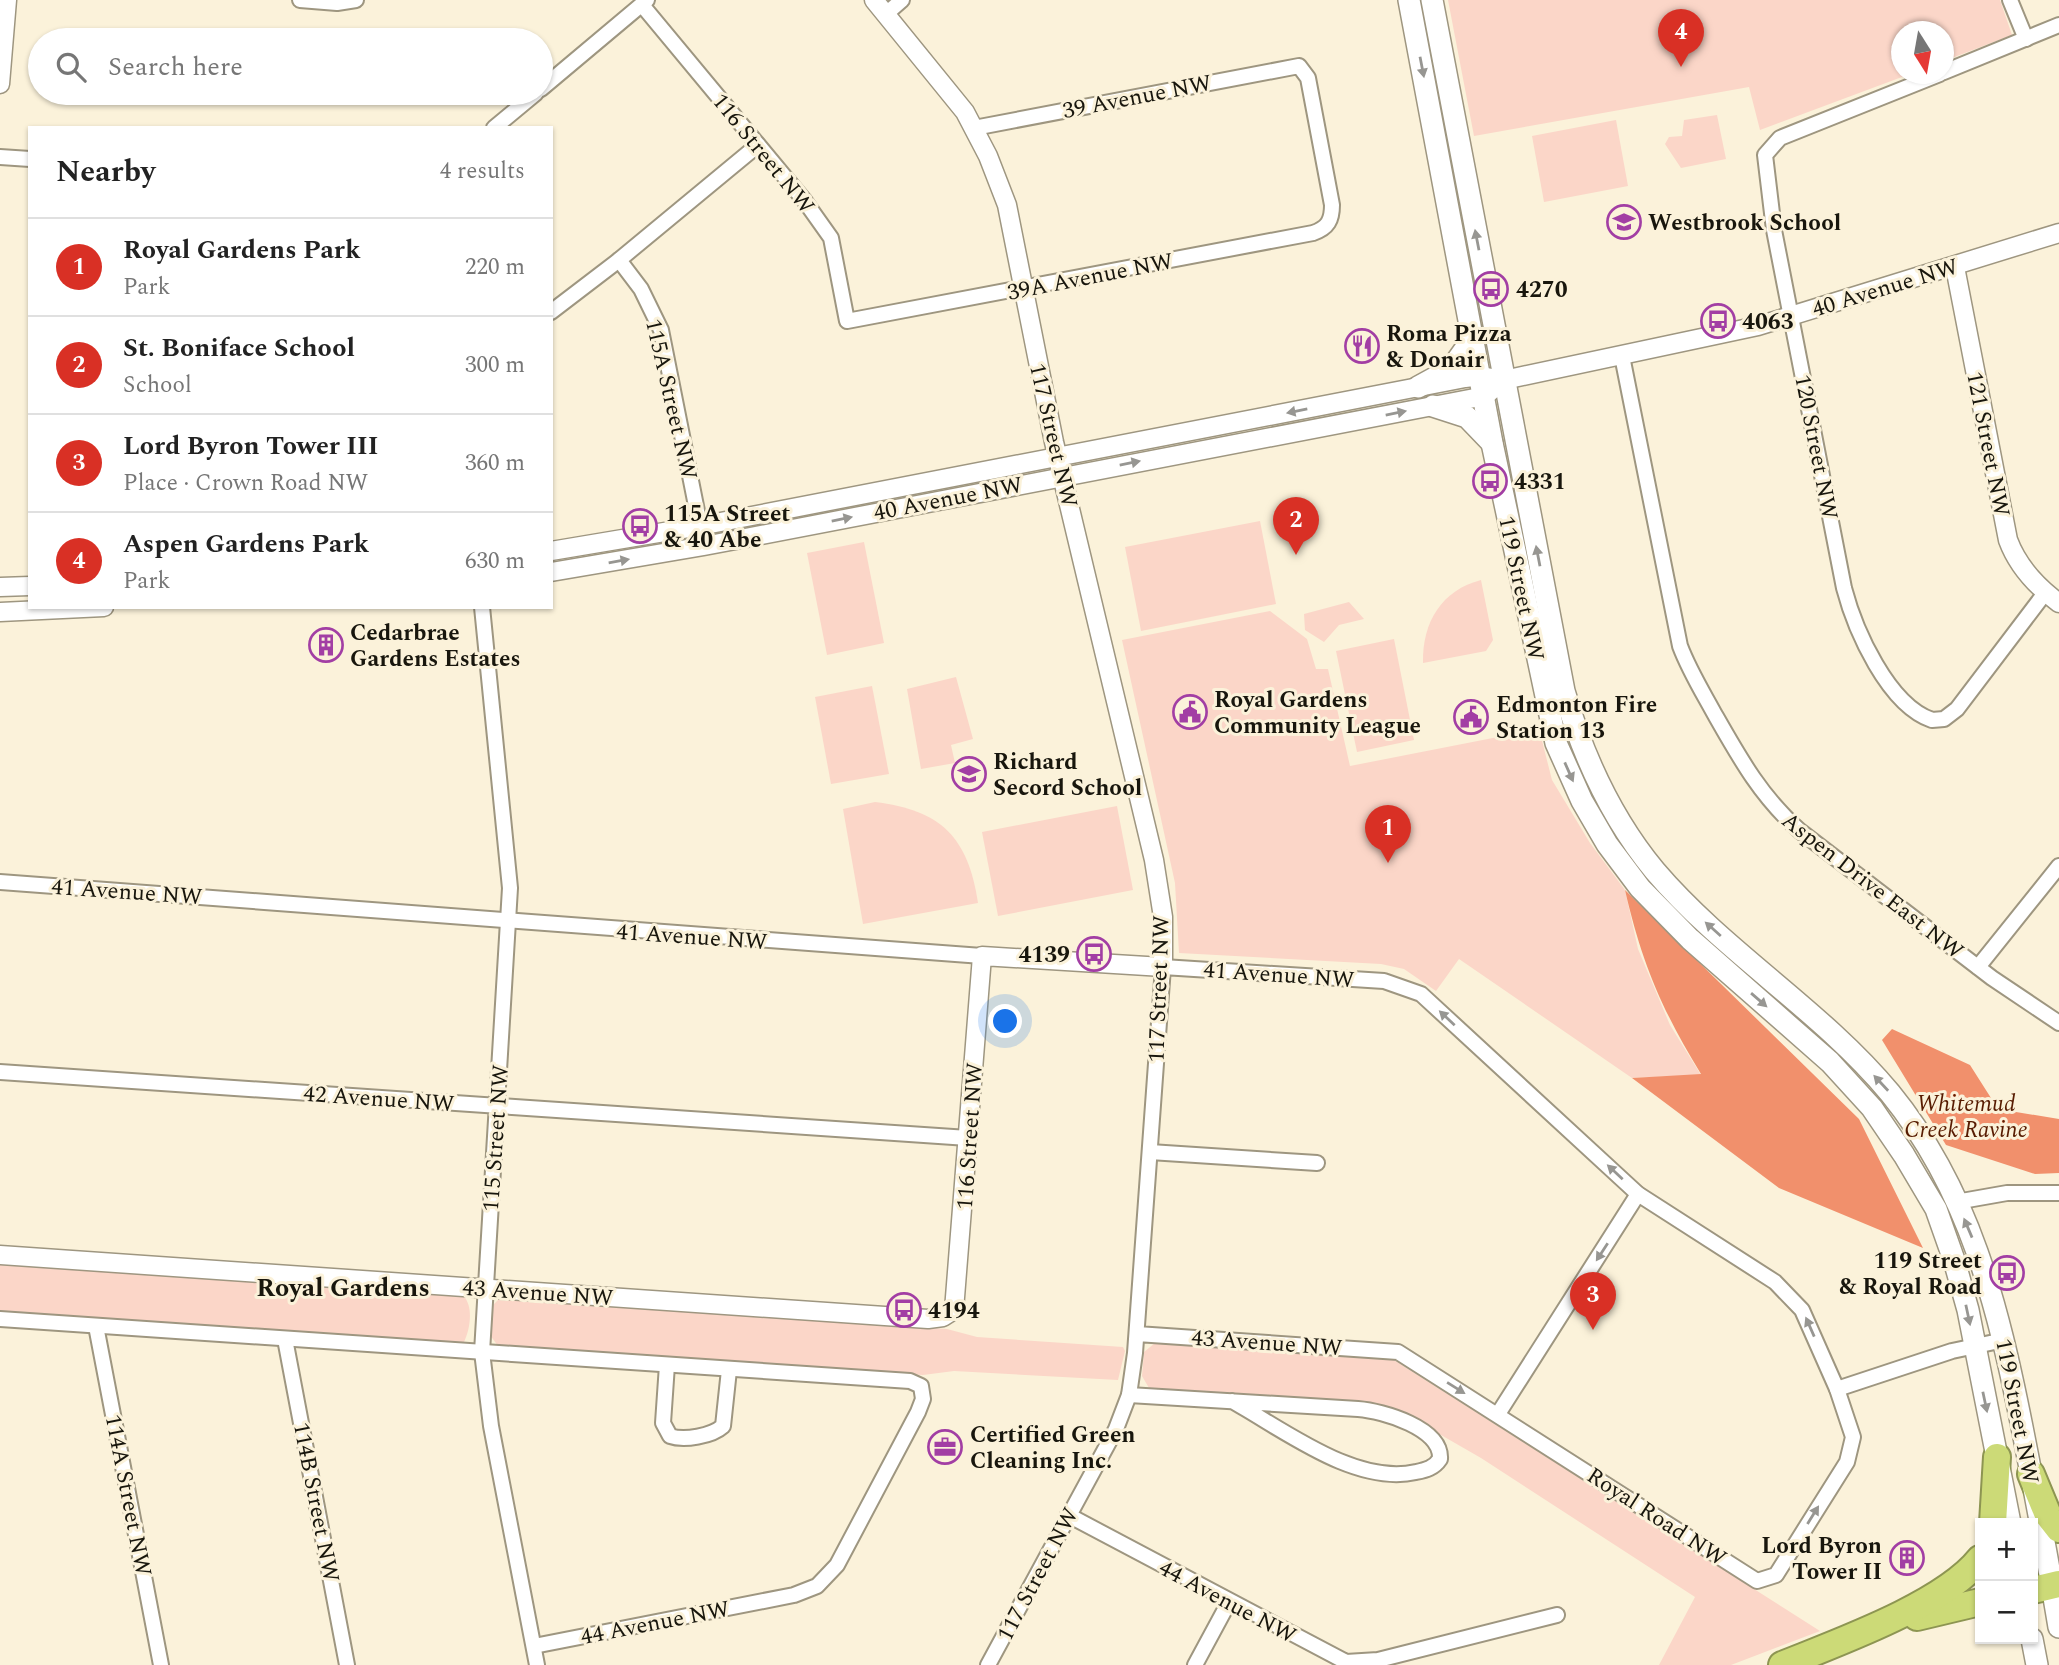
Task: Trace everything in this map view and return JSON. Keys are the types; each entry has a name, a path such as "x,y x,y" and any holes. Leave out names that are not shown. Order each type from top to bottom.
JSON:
{"highway":[{"path":"1993,1518 1997,1457"},
{"path":"2031,1474 2048,1515 2059,1529"},
{"path":"1782,1665 1935,1597 1967,1576 1975,1566"},
{"path":"1836,1643 1903,1620 1975,1603"}],"main road":[{"name":"119 Street NW","path":"1409,0 1492,443 1556,743 1582,802 1607,844 1640,887 1690,939 1830,1062 1872,1108 1946,1206 1979,1255 2004,1340 2031,1474 2048,1586 2059,1627"},
{"name":"119 Street NW","path":"1432,0 1564,691 1576,731 1603,792 1626,832 1655,871 1706,923 1848,1048 1890,1093 1925,1141 1946,1206 1954,1260 2009,1518"},
{"path":"1418,387 1451,369 1473,338"},
{"path":"1433,406 1467,417 1492,443"},
{"path":"2033,1644 2038,1665"}],"street":[{"path":"0,84 7,0"},
{"path":"300,0 337,3 356,0"},
{"path":"880,7 902,0"},
{"path":"2010,0 2026,39"},
{"path":"553,79 645,2"},
{"name":"116 Street NW","path":"645,2 804,200 831,238 846,321"},
{"name":"117 Street NW","path":"880,7 950,92 974,128 1007,205 1058,457 1154,860 1163,917 1163,967 1150,1152 1137,1334 1129,1395 1116,1429 988,1665"},
{"path":"1954,68 2059,26"},
{"name":"39 Avenue NW","path":"974,128 1299,66 1308,78 1332,205 1329,223"},
{"name":"120 Street NW","path":"1915,84 1780,138 1765,155 1774,230 1844,588 1854,621 1872,657 1899,695 1926,718 1944,719 1957,709 2052,598"},
{"path":"496,126 522,105"},
{"path":"553,310 619,260 758,145"},
{"path":"0,157 28,159"},
{"name":"39A Avenue NW","path":"846,321 1313,233 1329,223"},
{"name":"40 Avenue NW","path":"553,572 705,546 1433,406 1504,380 1622,356 1791,316 2059,233"},
{"name":"115A Street NW","path":"619,260 641,289 661,330 705,546"},
{"name":"121 Street NW","path":"1955,267 2008,540 2022,568 2052,598"},
{"name":"Aspen Drive East NW","path":"1622,356 1680,646 1689,668 1749,775 1771,803 1800,831 1978,967 2059,1023"},
{"name":"40 Avenue NW","path":"553,551 700,526 1418,387 1483,386"},
{"path":"0,587 28,586"},
{"path":"0,612 62,609"},
{"name":"115 Street NW","path":"482,609 509,857 510,922 482,1352 491,1426 537,1665"},
{"path":"1978,967 2059,866"},
{"name":"41 Avenue NW","path":"0,882 982,956 1384,981"},
{"name":"116 Street NW","path":"949,1315 956,1304 982,956"},
{"name":"Royal Road NW","path":"1384,981 1421,994 1638,1194 1774,1282 1802,1310 1837,1389 1853,1437 1847,1462 1776,1575 1757,1581 1398,1352"},
{"name":"42 Avenue NW","path":"0,1072 968,1138"},
{"path":"1150,1152 1317,1163"},
{"path":"1946,1206 2007,1193 2059,1193"},
{"path":"1498,1414 1638,1194"},
{"name":"43 Avenue NW","path":"0,1255 928,1319 949,1315"},
{"path":"0,1319 729,1370 723,1426 714,1432 678,1438 670,1436 663,1423 667,1366"},
{"name":"114A Street NW","path":"96,1325 161,1665"},
{"name":"43 Avenue NW","path":"1137,1334 1398,1352"},
{"name":"114B Street NW","path":"285,1339 347,1665"},
{"path":"1837,1389 1974,1346 2004,1340"},
{"name":"44 Avenue NW","path":"534,1646 794,1595 817,1586 836,1565 918,1412 923,1399 921,1386 910,1381 729,1370"},
{"path":"1129,1395 1232,1401 1381,1412 1393,1415 1435,1441 1440,1450 1440,1460 1423,1471 1398,1475 1358,1470 1232,1401"},
{"name":"44 Avenue NW","path":"1068,1515 1333,1658 1352,1663 1378,1660 1557,1615"},
{"path":"1195,1665 1229,1602"}],"shaded area":[{"path":"1448,0 2000,0 2012,35 1954,57 1954,21 1891,21 1891,81 1760,130 1749,87 1474,136"},
{"path":"1717,115 1726,159 1681,168 1665,144 1669,137 1682,136 1684,120"},
{"path":"1616,120 1628,186 1544,202 1532,136"},
{"path":"1260,521 1276,604 1141,631 1125,547"},
{"path":"864,542 884,643 827,655 807,553"},
{"path":"1481,580 1493,640 1486,651 1423,663 1426,634 1437,610 1455,591"},
{"path":"1349,602 1364,619 1339,625 1324,642 1305,630 1304,614"},
{"path":"1270,611 1307,639 1316,669 1328,669 1350,766 1539,729 1552,780 1590,843 1625,890 1638,949 1670,1025 1701,1075 1632,1078 1459,959 1436,991 1404,969 1381,964 1179,953 1175,883 1122,640"},
{"path":"1394,639 1414,740 1357,752 1336,651"},
{"path":"956,677 973,739 951,745 955,763 921,769 907,689"},
{"path":"872,686 889,774 831,784 815,697"},
{"path":"875,802 918,812 948,831 967,860 978,903 863,924 843,809"},
{"path":"1117,806 1133,890 998,916 982,832"},
{"path":"0,1263 463,1295 469,1306 469,1325 464,1342 458,1343 0,1311"},
{"path":"500,1298 947,1329 977,1337 1123,1347 1125,1351 1118,1380 954,1371 923,1375 498,1346 490,1335 491,1307"},
{"path":"1155,1343 1394,1360 1820,1631 1731,1665 1659,1665 1695,1597 1481,1458 1408,1416 1381,1406 1149,1388 1142,1376 1144,1352"}],"green space":[{"path":"1625,890 1859,1119 1923,1248 1779,1188 1632,1078 1701,1074 1675,1029 1655,986"},
{"name":"Whitemud Creek Ravine","path":"1892,1029 1970,1065 1998,1109 2059,1119 2059,1173 2035,1174 1946,1145 1882,1040"}],"place":[{"name":"Aspen Gardens Park","path":"1681,67"},
{"name":"Westbrook School","path":"1624,222"},
{"name":"4270","path":"1491,289"},
{"name":"4063","path":"1718,321"},
{"name":"Roma Pizza & Donair","path":"1362,346"},
{"name":"4331","path":"1490,481"},
{"name":"115A Street & 40 Abe","path":"640,526"},
{"name":"St. Boniface School","path":"1296,555"},
{"name":"Cedarbrae Gardens Estates","path":"326,645"},
{"name":"Royal Gardens Community League","path":"1190,712"},
{"name":"Edmonton Fire Station 13","path":"1471,717"},
{"name":"Richard Secord School","path":"969,774"},
{"name":"Royal Gardens Park","path":"1388,863"},
{"name":"4139","path":"1094,954"},
{"name":"119 Street & Royal Road","path":"2007,1273"},
{"name":"4194","path":"904,1310"},
{"name":"Lord Byron Tower III","path":"1593,1330"},
{"name":"Certified Green Cleaning Inc.","path":"945,1447"},
{"name":"Lord Byron Tower II","path":"1907,1558"}],"district":[{"name":"Royal Gardens","path":"343,1287"}]}
